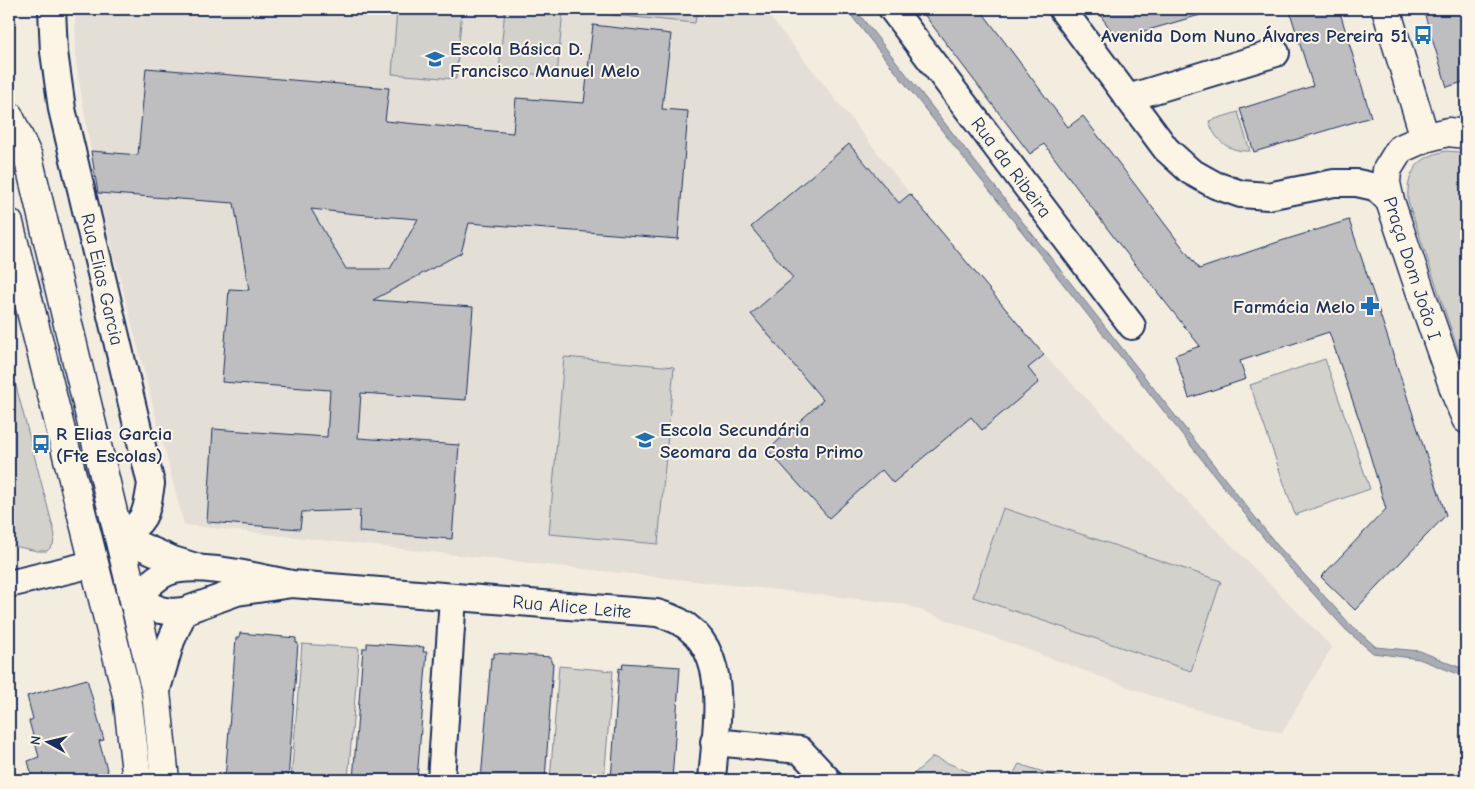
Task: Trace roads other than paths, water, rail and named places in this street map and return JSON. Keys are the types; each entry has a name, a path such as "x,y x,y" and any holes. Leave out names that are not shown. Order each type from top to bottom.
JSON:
{"street":[{"name":"Rua Elias Garcia","path":"52,9 54,52 62,109 151,484 146,514 139,524 120,537"},
{"name":"Rua da Ribeira","path":"892,9 1132,326"},
{"path":"1062,9 1166,149 1190,171 1216,185 1241,194 1268,196 1334,183 1357,183 1375,187 1390,201"},
{"path":"1386,9 1425,138"},
{"path":"1128,98 1276,53"},
{"path":"9,116 28,157 135,599 156,692 165,780"},
{"name":"Praça Dom João I","path":"1463,406 1390,201 1386,183 1387,170 1400,149 1425,138 1448,132 1466,134"},
{"path":"9,223 126,694 137,780"},
{"name":"Rua Alice Leite","path":"120,537 173,560 197,568 236,573 292,584 657,613 671,617 683,624 697,637 706,649 713,664 717,683 712,780"},
{"path":"9,564 48,575"},
{"path":"93,564 112,585 123,594 135,599"},
{"path":"9,584 93,564"},
{"name":"Rua Alice Leite","path":"197,568 169,572 154,581 135,599 160,610 184,611 237,592 292,584"},
{"path":"441,780 454,597"},
{"path":"156,692 171,641 184,611"},
{"path":"714,742 800,750 828,780"}],"place":[{"name":"Avenida Dom Nuno Álvares Pereira 51","path":"1423,35"},
{"name":"Escola Básica D. Francisco Manuel Melo","path":"435,59"},
{"name":"Farmácia Melo","path":"1370,306"},
{"name":"Escola Secundária Seomara da Costa Primo","path":"645,440"},
{"name":"R Elias Garcia (Fte Escolas)","path":"41,444"}]}
